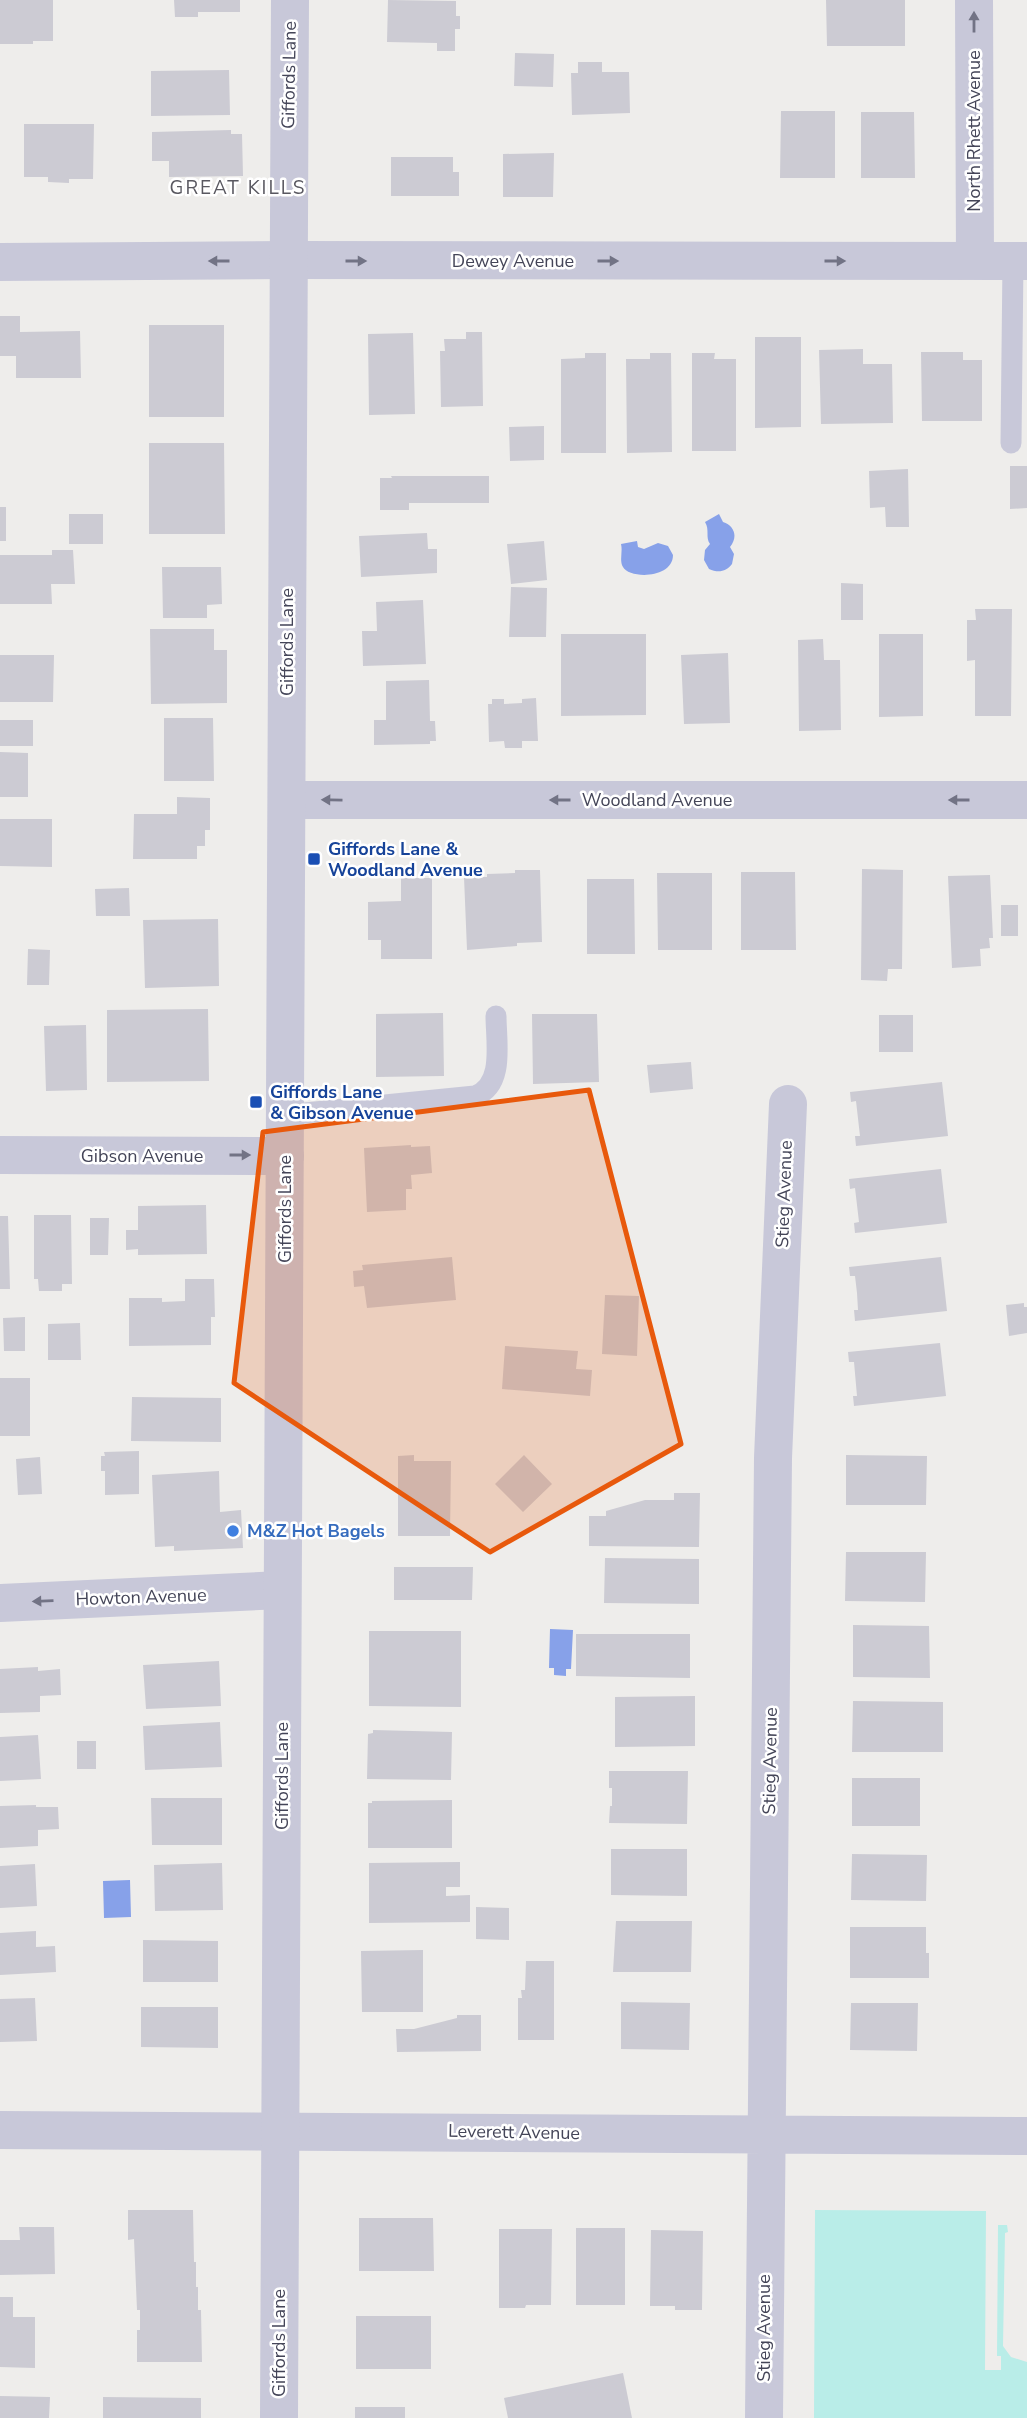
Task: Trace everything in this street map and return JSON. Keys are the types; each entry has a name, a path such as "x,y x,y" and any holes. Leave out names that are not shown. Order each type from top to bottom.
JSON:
{"street":[{"name":"Giffords Lane","path":"279,2418 290,0"},
{"name":"North Rhett Avenue","path":"974,0 975,261"},
{"name":"Dewey Avenue","path":"0,262 1020,261"},
{"name":"Woodland Avenue","path":"287,800 1027,800"},
{"name":"Stieg Avenue","path":"764,2418 773,1458 788,1104"},
{"name":"Gibson Avenue","path":"0,1155 285,1156"},
{"name":"Howton Avenue","path":"0,1603 282,1590"},
{"name":"Leverett Avenue","path":"0,2130 1027,2136"}],"lane":[{"path":"1011,443 1020,261"},
{"path":"285,1115 484,1093 492,1083 496,1069 496,1016"}],"highlighted area":[{"path":"589,1090 681,1444 490,1552 234,1383 263,1132"}],"shaded area":[{"path":"815,2210 986,2211 985,2370 1001,2370 1001,2356 997,2356 998,2225 1007,2225 1003,2346 1011,2357 1027,2362 1027,2418 814,2418"}],"water":[{"path":"719,514 723,522 733,529 734,536 730,547 734,554 732,564 719,571 709,569 704,560 705,550 710,544 705,522"},
{"path":"637,541 638,547 644,549 658,543 668,546 673,555 671,563 659,573 641,575 627,571 622,564 621,544"},
{"path":"550,1629 573,1630 571,1669 566,1669 566,1676 554,1675 554,1668 549,1668"},
{"path":"130,1880 131,1917 104,1918 103,1881"}],"building":[{"path":"0,0 53,0 53,41 0,44"},
{"path":"174,0 240,0 240,12 198,12 198,17 175,17"},
{"path":"388,0 456,1 456,16 460,16 460,29 455,29 455,51 437,51 437,43 387,42"},
{"path":"826,0 905,0 905,46 827,46"},
{"path":"515,53 554,54 553,87 514,86"},
{"path":"578,62 602,62 602,72 629,72 630,113 572,115 571,73 578,73"},
{"path":"229,70 230,115 151,116 151,71"},
{"path":"781,111 835,111 835,178 780,178"},
{"path":"861,112 914,112 915,178 861,178"},
{"path":"24,124 94,124 93,179 69,179 69,183 48,182 48,177 24,177"},
{"path":"231,130 231,134 242,134 243,176 169,177 169,161 152,161 152,132"},
{"path":"554,153 553,197 503,197 503,154"},
{"path":"391,157 453,157 453,172 459,172 459,196 391,196"},
{"path":"0,316 20,316 20,332 80,331 81,378 16,378 16,356 0,356"},
{"path":"149,325 224,325 224,417 149,417"},
{"path":"466,332 482,332 483,406 441,407 440,351 445,351 444,339 466,339"},
{"path":"413,333 415,414 369,415 368,334"},
{"path":"755,337 801,337 801,427 755,428"},
{"path":"863,349 863,364 892,364 893,423 821,424 819,350"},
{"path":"921,352 963,352 963,360 982,360 982,421 922,421"},
{"path":"585,353 606,353 606,453 561,453 561,359 585,358"},
{"path":"650,353 671,353 672,452 627,453 626,359 650,359"},
{"path":"692,353 715,353 714,359 736,359 736,451 692,451"},
{"path":"544,426 544,460 510,461 509,427"},
{"path":"149,443 224,443 225,534 149,534"},
{"path":"1010,466 1027,466 1027,508 1010,509"},
{"path":"908,469 909,527 886,527 885,507 870,508 869,471"},
{"path":"391,476 489,476 489,503 409,503 409,510 380,510 380,478 392,478"},
{"path":"0,507 6,507 6,541 0,541"},
{"path":"69,514 103,514 103,544 69,544"},
{"path":"427,533 428,549 437,549 437,573 361,577 359,536"},
{"path":"544,541 547,580 511,584 507,544"},
{"path":"52,550 73,550 75,584 51,584 52,604 0,604 0,555 52,555"},
{"path":"162,567 221,567 222,604 207,605 207,618 163,618"},
{"path":"841,583 863,584 863,620 841,620"},
{"path":"511,587 547,588 546,637 509,637"},
{"path":"423,600 426,664 363,666 362,631 377,631 376,602"},
{"path":"975,609 1012,609 1011,716 975,716 975,660 967,661 967,620 976,620"},
{"path":"150,629 214,629 214,650 227,650 227,703 151,704"},
{"path":"561,634 646,634 646,715 561,716"},
{"path":"879,634 923,634 923,716 879,717"},
{"path":"823,639 824,660 840,660 841,730 799,731 798,640"},
{"path":"728,653 730,723 684,724 681,655"},
{"path":"0,655 54,655 53,702 0,702"},
{"path":"429,680 430,721 435,721 436,741 430,741 430,744 374,745 374,720 386,720 386,681"},
{"path":"536,698 538,741 522,741 522,748 505,748 504,741 489,742 488,704 492,704 492,699 504,699 504,704 522,703 522,699"},
{"path":"164,718 213,718 214,781 164,781"},
{"path":"0,720 33,720 33,746 0,746"},
{"path":"0,752 28,753 28,797 0,797"},
{"path":"177,797 210,798 210,830 205,830 205,846 197,846 197,859 133,859 134,814 177,814"},
{"path":"0,819 52,819 52,867 0,866"},
{"path":"862,869 903,870 902,969 888,969 887,981 861,980"},
{"path":"515,870 540,870 542,942 467,950 464,877 487,877 487,874 515,873"},
{"path":"741,872 795,872 796,950 741,950"},
{"path":"657,873 712,873 712,950 658,950"},
{"path":"990,875 993,938 989,938 990,948 980,949 981,966 952,968 948,876"},
{"path":"401,878 432,878 432,959 381,959 381,940 368,940 368,902 401,901"},
{"path":"587,879 634,879 635,954 587,954"},
{"path":"129,888 130,916 96,916 95,889"},
{"path":"1001,905 1018,905 1018,936 1001,936"},
{"path":"218,919 219,986 145,988 143,920"},
{"path":"28,949 50,950 49,985 27,985"},
{"path":"208,1009 209,1081 107,1082 107,1010"},
{"path":"443,1013 444,1076 376,1077 376,1014"},
{"path":"532,1014 597,1014 599,1082 533,1084"},
{"path":"879,1015 913,1015 913,1052 879,1052"},
{"path":"86,1025 87,1090 46,1091 44,1026"},
{"path":"691,1062 693,1089 650,1093 647,1065"},
{"path":"942,1082 948,1136 856,1146 855,1136 860,1136 856,1101 851,1102 850,1092"},
{"path":"430,1146 432,1173 411,1175 412,1189 406,1189 406,1210 367,1212 364,1148"},
{"path":"941,1169 947,1223 855,1233 854,1223 859,1222 855,1188 850,1189 849,1179"},
{"path":"206,1205 207,1254 138,1255 138,1249 126,1250 126,1230 138,1230 138,1206"},
{"path":"34,1215 71,1215 72,1284 62,1284 62,1291 39,1291 38,1279 34,1279"},
{"path":"0,1216 8,1216 10,1289 0,1289"},
{"path":"90,1218 109,1218 108,1255 90,1255"},
{"path":"452,1257 456,1300 367,1308 364,1286 354,1287 353,1271 363,1270 362,1265"},
{"path":"941,1257 947,1311 855,1321 854,1310 858,1310 857,1293 855,1276 850,1276 849,1267"},
{"path":"185,1279 214,1279 215,1317 211,1317 211,1345 129,1346 129,1298 162,1298 162,1302 185,1301"},
{"path":"605,1295 639,1296 637,1356 602,1354"},
{"path":"1024,1303 1024,1307 1027,1307 1027,1333 1009,1336 1006,1305"},
{"path":"25,1317 25,1351 4,1351 3,1318"},
{"path":"80,1323 81,1360 48,1360 48,1324"},
{"path":"940,1343 946,1396 854,1406 853,1396 857,1396 854,1362 849,1362 848,1352"},
{"path":"505,1346 578,1351 576,1369 592,1370 590,1396 502,1389"},
{"path":"0,1378 30,1378 30,1436 0,1436"},
{"path":"132,1397 221,1398 221,1442 131,1441"},
{"path":"139,1451 139,1494 105,1495 105,1471 101,1471 101,1456 105,1456 104,1452"},
{"path":"414,1455 414,1461 451,1461 450,1536 398,1536 398,1456"},
{"path":"524,1455 552,1484 523,1512 495,1484"},
{"path":"846,1455 927,1456 926,1505 846,1505"},
{"path":"40,1457 42,1494 18,1495 16,1459"},
{"path":"219,1471 220,1512 241,1510 243,1548 174,1551 174,1546 155,1547 152,1475"},
{"path":"674,1493 700,1493 699,1547 589,1546 589,1516 606,1516 606,1511 645,1500 674,1500"},
{"path":"846,1552 926,1552 925,1602 845,1601"},
{"path":"605,1558 699,1559 699,1604 604,1603"},
{"path":"394,1567 473,1567 472,1600 394,1600"},
{"path":"853,1625 929,1626 930,1678 853,1677"},
{"path":"369,1631 461,1631 461,1707 369,1706"},
{"path":"576,1634 690,1634 690,1678 576,1676"},
{"path":"219,1661 221,1706 146,1709 143,1665"},
{"path":"38,1667 38,1671 60,1669 61,1695 40,1696 40,1712 0,1713 0,1669"},
{"path":"695,1696 695,1746 615,1747 615,1697"},
{"path":"853,1701 943,1702 943,1752 852,1752"},
{"path":"220,1722 222,1767 145,1770 143,1726"},
{"path":"373,1730 452,1732 451,1780 367,1779 368,1734 373,1733"},
{"path":"38,1735 41,1779 0,1781 0,1737"},
{"path":"77,1741 96,1741 96,1769 77,1769"},
{"path":"609,1771 688,1771 687,1824 609,1823 612,1788 609,1788"},
{"path":"852,1778 920,1778 920,1826 852,1826"},
{"path":"151,1798 222,1798 222,1845 152,1845"},
{"path":"452,1800 452,1848 368,1848 368,1803"},
{"path":"0,1806 58,1807 59,1829 38,1830 38,1846 0,1848"},
{"path":"611,1849 687,1849 687,1896 611,1895"},
{"path":"852,1854 927,1855 926,1901 851,1900"},
{"path":"460,1862 460,1887 446,1887 446,1896 470,1895 470,1922 369,1923 369,1863"},
{"path":"222,1863 223,1910 155,1911 154,1865"},
{"path":"35,1864 37,1906 0,1908 0,1866"},
{"path":"476,1907 509,1908 509,1940 476,1939"},
{"path":"616,1921 692,1921 691,1972 613,1972"},
{"path":"850,1927 926,1927 929,1978 850,1978"},
{"path":"36,1931 36,1947 55,1946 56,1972 0,1975 0,1933"},
{"path":"143,1940 218,1941 218,1982 143,1982"},
{"path":"423,1950 423,2012 362,2012 361,1951"},
{"path":"526,1961 554,1961 554,2040 518,2040 518,1998 522,1998 521,1990 525,1990"},
{"path":"35,1998 37,2041 0,2042 0,1999"},
{"path":"621,2002 690,2003 689,2050 621,2049"},
{"path":"851,2003 918,2003 917,2051 850,2050"},
{"path":"141,2007 218,2007 218,2048 141,2047"},
{"path":"457,2015 481,2015 481,2051 397,2052 396,2029 414,2029 457,2018"},
{"path":"128,2210 193,2210 202,2362 137,2362 140,2310 137,2310 134,2239 128,2240"},
{"path":"359,2218 433,2218 434,2271 359,2271"},
{"path":"19,2227 54,2227 55,2274 0,2275 0,2240 20,2240"},
{"path":"576,2228 625,2228 625,2305 576,2305"},
{"path":"499,2229 552,2229 551,2305 499,2308"},
{"path":"651,2230 703,2231 702,2310 650,2306"},
{"path":"0,2297 13,2297 13,2317 35,2317 35,2368 0,2367"},
{"path":"356,2316 431,2316 431,2369 356,2369"},
{"path":"623,2373 632,2418 508,2418 504,2398"},
{"path":"0,2396 50,2397 49,2418 0,2418"},
{"path":"103,2397 201,2398 201,2418 103,2418"},
{"path":"355,2407 405,2407 405,2418 355,2418"}],"place":[{"name":"Giffords Lane & Woodland Avenue","path":"314,859"},
{"name":"Giffords Lane & Gibson Avenue","path":"256,1102"},
{"name":"M&Z Hot Bagels","path":"233,1531"}],"district":[{"name":"GREAT KILLS","path":"238,188"}]}
